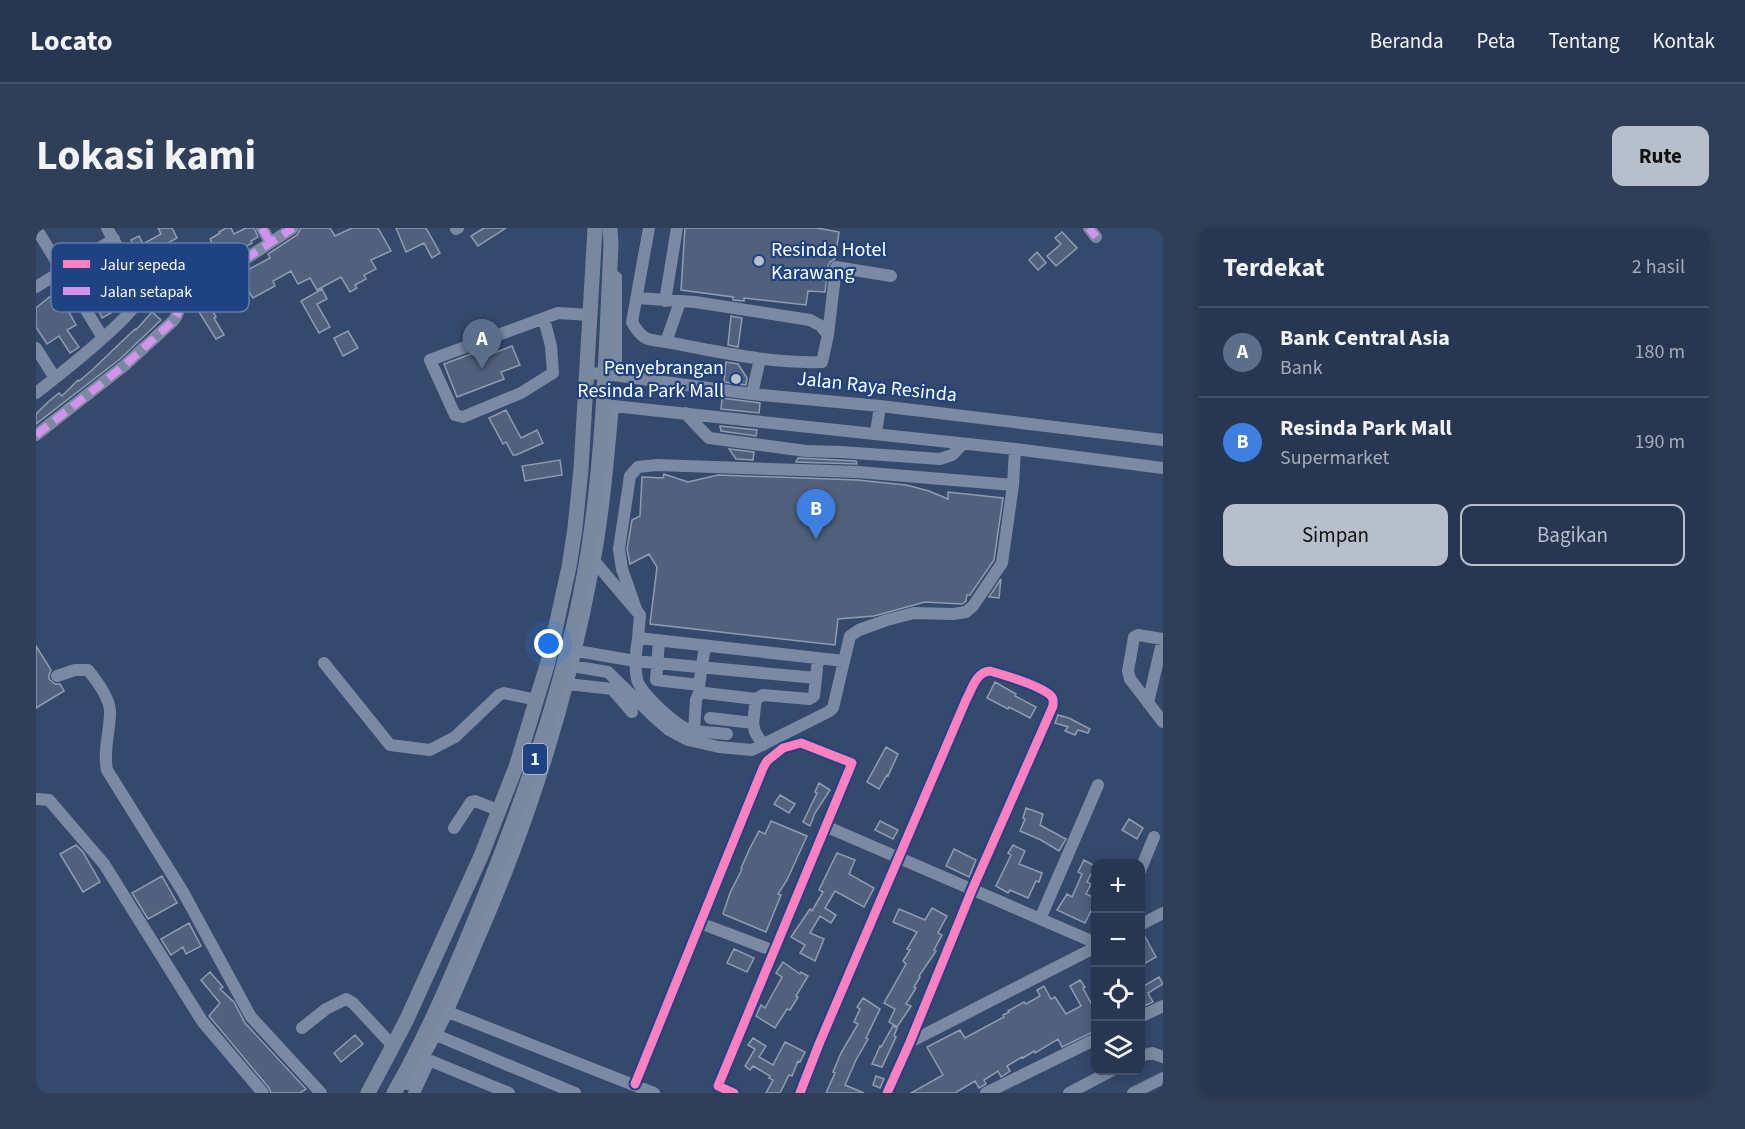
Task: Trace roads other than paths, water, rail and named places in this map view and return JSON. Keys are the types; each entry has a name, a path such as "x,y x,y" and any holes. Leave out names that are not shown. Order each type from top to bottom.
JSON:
{"main road":[{"name":"1","path":"368,1093 393,1047 453,920 500,811 537,700 552,645 575,528 581,469 595,228"},
{"name":"1","path":"394,1093 468,936 514,822 560,683 588,554 611,374 610,228"}],"street":[{"path":"36,228 51,253"},
{"path":"262,228 270,242"},
{"path":"249,256 270,242 279,232 293,228"},
{"path":"611,374 617,228"},
{"path":"649,228 632,322 638,333 647,340 760,359 801,363 822,362 828,335 836,267 891,276"},
{"path":"665,301 677,228"},
{"path":"97,243 110,233"},
{"path":"36,287 51,278"},
{"path":"637,298 695,302 810,320 821,326 828,335"},
{"path":"666,342 680,302"},
{"path":"87,312 103,338"},
{"path":"36,393 103,338 129,312"},
{"path":"36,435 124,365 173,321 178,312"},
{"path":"544,319 552,346 553,373 521,393 463,417 455,415 430,360 544,319 564,313 590,315"},
{"path":"36,348 55,378"},
{"path":"752,394 760,359"},
{"name":"Jalan Raya Resinda","path":"586,373 611,374 752,394 880,406 1163,440"},
{"path":"401,1093 448,1012 500,890 540,782 577,651 595,562 603,510 613,406 876,433 1163,468"},
{"path":"876,433 880,406"},
{"path":"685,413 709,438 806,452 940,459 952,455 963,444"},
{"path":"573,666 610,673 655,718 669,730 688,740 719,747 752,750 763,746 833,708 850,636 859,630 914,613 953,614 966,612 973,606 1002,563 1013,485 1015,449"},
{"path":"636,609 622,569 619,549 630,476 638,467 657,465 858,472 1013,485"},
{"path":"595,562 640,615 635,661 637,682 670,719 685,728 727,734"},
{"path":"1148,703 1162,644 1138,635 1134,637 1133,642 1128,671 1130,679 1148,703 1163,722"},
{"path":"638,638 844,661"},
{"path":"658,641 656,680 700,688 714,695 756,699 763,695 812,698 818,658"},
{"path":"694,730 696,700 700,688 705,646"},
{"path":"577,651 635,661 816,678"},
{"path":"324,663 390,745 430,750 455,737 498,695 504,693 537,700"},
{"path":"57,676 75,670 88,670 100,683 110,710 106,770 183,892 250,1017 321,1093"},
{"path":"800,1093 966,700 982,672 990,671 1032,686 1051,696 1053,706 972,890 887,1093"},
{"path":"568,684 612,689 632,712"},
{"path":"756,699 753,723 763,746"},
{"path":"710,717 753,723"},
{"path":"635,1084 763,768 767,761 783,748 801,743 852,763 718,1086 734,1093"},
{"path":"1040,919 1098,785"},
{"path":"36,799 49,800 104,864 202,1021 263,1093"},
{"path":"454,828 471,802 475,801 500,811"},
{"path":"825,826 1091,940"},
{"path":"1145,859 1154,837"},
{"path":"1145,922 1163,913"},
{"path":"700,922 774,951"},
{"path":"910,1042 1091,949"},
{"path":"302,1028 326,1009 346,999 353,1003 393,1047"},
{"path":"1145,1015 1163,1006"},
{"path":"448,1012 654,1093"},
{"path":"436,1035 575,1093"},
{"path":"986,1093 1091,1041"},
{"path":"1145,1055 1152,1053 1163,1057"},
{"path":"414,1093 431,1061 509,1093"},
{"path":"1069,1093 1105,1075"},
{"path":"1133,1093 1163,1078"}],"place":[{"name":"Resinda Hotel Karawang","path":"759,261"},
{"name":"Bank Central Asia","path":"482,369"},
{"name":"Penyebrangan Resinda Park Mall","path":"736,379"},
{"name":"Resinda Park Mall","path":"816,539"}]}
